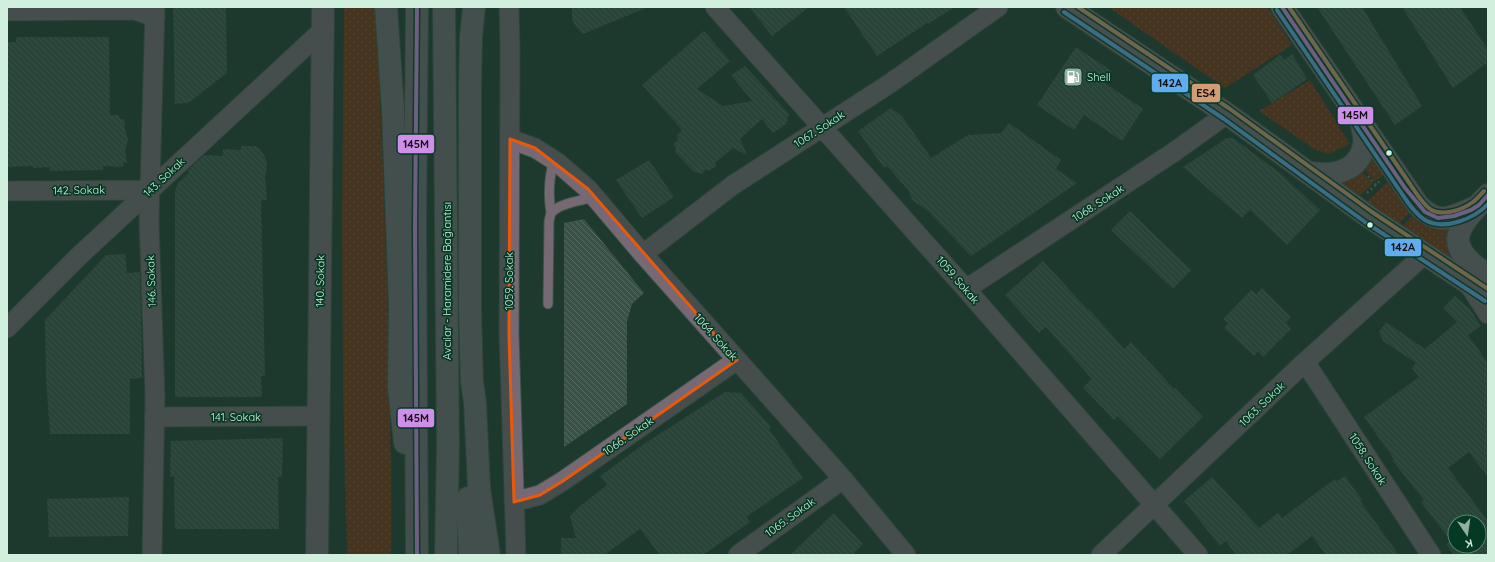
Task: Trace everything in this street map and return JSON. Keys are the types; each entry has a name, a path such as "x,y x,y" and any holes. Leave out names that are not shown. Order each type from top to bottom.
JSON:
{"highway":[{"path":"386,7 393,110 400,306 399,388 407,460 417,486"},
{"path":"417,7 415,218 417,555"},
{"name":"Avcılar - Haramidere Bağlantısı","path":"444,7 448,445 446,555"},
{"path":"469,7 471,37 470,310 472,382 475,402 480,488 489,555"},
{"path":"471,37 474,7"},
{"path":"470,555 468,406 472,382"}],"main road":[{"path":"1066,7 1086,15 1310,173 1354,206 1488,296"},
{"path":"1282,7 1418,205 1432,217 1442,219 1456,215 1482,201"},
{"path":"1310,173 1332,174 1346,170 1355,162 1364,143 1362,125"},
{"path":"1482,201 1463,223 1459,230 1458,240 1461,251 1470,263 1488,275"}],"street":[{"name":"140. Sokak","path":"317,555 323,7"},
{"name":"1059. Sokak","path":"508,7 510,47 509,334 516,555"},
{"name":"1059. Sokak","path":"715,7 966,289 1198,555"},
{"name":"1067. Sokak","path":"643,254 733,185 889,84 998,7"},
{"path":"7,11 134,10 155,12"},
{"name":"146. Sokak","path":"152,555 155,397 149,221 155,12"},
{"name":"143. Sokak","path":"7,328 79,256 323,30"},
{"name":"1068. Sokak","path":"966,289 1168,156 1227,114"},
{"name":"1064. Sokak","path":"510,139 535,148 554,160 588,189 643,254 843,479 906,555"},
{"name":"142. Sokak","path":"7,191 150,190"},
{"name":"1063. Sokak","path":"1101,555 1305,362 1425,254"},
{"path":"1468,283 1488,314"},
{"name":"1066. Sokak","path":"514,502 540,494 563,481 737,360"},
{"name":"1058. Sokak","path":"1305,362 1431,555"},
{"name":"141. Sokak","path":"154,417 319,416"},
{"name":"1065. Sokak","path":"738,555 843,479"}],"lane":[{"path":"548,304 549,221 551,213 549,180 554,160"},
{"path":"551,213 557,208 566,204 595,197"}],"path":[{"path":"1354,206 1376,184 1393,170"}],"highlighted area":[{"path":"510,139 535,148 588,189 737,360 563,481 540,495 514,502 509,334"}],"shaded area":[{"path":"344,7 376,7 389,349 391,555 347,555 343,388 342,217"},
{"path":"1108,7 1267,7 1292,45 1225,88"},
{"path":"1310,80 1350,144 1328,154 1314,149 1259,111"},
{"path":"1372,157 1384,175 1375,181 1365,169"},
{"path":"1362,172 1373,183 1357,198 1338,184 1351,180"},
{"path":"1388,182 1410,212 1397,226 1365,203"},
{"path":"1412,216 1430,227 1450,229 1455,260 1402,227"}],"building":[{"path":"173,7 226,7 227,73 188,103 175,104"},
{"path":"572,7 648,7 583,34 576,27 572,19"},
{"path":"749,7 809,7 772,36"},
{"path":"844,7 955,7 928,24 927,23 877,56"},
{"path":"1317,7 1362,7 1422,106 1395,125"},
{"path":"1402,7 1460,7 1488,50 1488,62 1453,88"},
{"path":"704,31 730,61 697,89 723,106 752,101 731,75 745,66 789,114 786,124 773,133 762,119 740,139 747,155 733,148 715,163 717,166 708,171 706,169 702,174 694,172 675,152 676,148 673,144 678,140 677,135 682,130 642,85"},
{"path":"16,37 109,37 110,115 119,115 120,119 124,119 128,140 125,150 127,163 124,162 123,167 103,166 103,170 50,171 49,167 7,167 7,42 16,42"},
{"path":"1076,47 1113,72 1105,83 1143,109 1122,141 1084,115 1074,130 1037,105"},
{"path":"1292,54 1307,79 1272,103 1253,75 1280,55 1284,60"},
{"path":"891,108 902,116 931,158 968,135 1001,133 1009,123 1061,160 1056,169 1077,183 971,256 928,211 912,200 909,191 887,166 884,168 858,131"},
{"path":"1227,138 1233,138 1280,173 1320,210 1287,245 1250,210 1242,218 1183,167"},
{"path":"241,146 255,146 260,149 267,163 265,174 267,200 261,200 265,376 261,376 262,397 175,397 175,191 178,183 189,173 188,170 204,155 223,156 223,149 241,150"},
{"path":"649,160 674,197 642,218 616,180"},
{"path":"1130,211 1191,270 1173,289 1111,230"},
{"path":"584,219 644,293 632,304 627,321 627,404 564,447 564,223"},
{"path":"125,254 127,273 140,272 141,307 142,378 130,379 130,434 50,434 46,379 45,320 106,255"},
{"path":"1043,261 1088,310 1089,309 1124,349 1131,342 1174,389 1175,388 1203,417 1160,459 1118,416 1114,420 1083,387 1092,379 1046,327 1039,333 1005,295"},
{"path":"1262,288 1291,317 1286,322 1291,329 1263,357 1258,351 1254,356 1224,328 1228,323 1223,319 1251,290 1256,294"},
{"path":"1455,296 1469,308 1481,326 1468,335 1488,363 1488,477 1469,452 1448,468 1483,514 1447,514 1447,536 1421,502 1424,500 1392,460 1394,459 1364,417 1419,377 1412,368 1416,363 1383,341 1379,332 1386,322 1425,349 1457,322 1443,308"},
{"path":"725,392 741,393 771,427 769,429 803,478 746,517 750,522 703,555 660,555 640,529 604,555 561,555 561,538 576,538 570,516 580,506 607,485 600,476 644,444"},
{"path":"283,438 282,477 278,477 279,529 175,529 174,477 170,477 171,441"},
{"path":"1345,476 1362,500 1360,501 1399,555 1326,555 1312,536 1287,555 1236,555 1226,541 1220,546 1184,501 1212,477 1259,528 1278,513 1282,518 1335,479 1337,481"},
{"path":"129,497 128,536 49,537 47,499"},
{"path":"834,513 863,544 852,555 790,555"},
{"path":"1487,520 1488,555 1453,554 1487,554"}],"transit line":[{"name":"145M","path":"417,7 415,226 417,555"},
{"name":"ES4","path":"1078,7 1230,109 1372,212 1488,289"},
{"name":"145M","path":"1282,7 1405,188 1425,212 1438,218 1454,216 1471,210 1479,205 1488,195"},
{"name":"ES4","path":"1289,7 1427,207 1435,211 1452,212 1468,205 1484,191"},
{"name":"142A","path":"1277,10 1405,199 1417,214 1425,220 1433,223 1450,224 1467,219 1488,204"},
{"name":"142A","path":"1064,12 1224,119 1365,222 1485,301"}],"place":[{"name":"Shell","path":"1073,77"}]}
